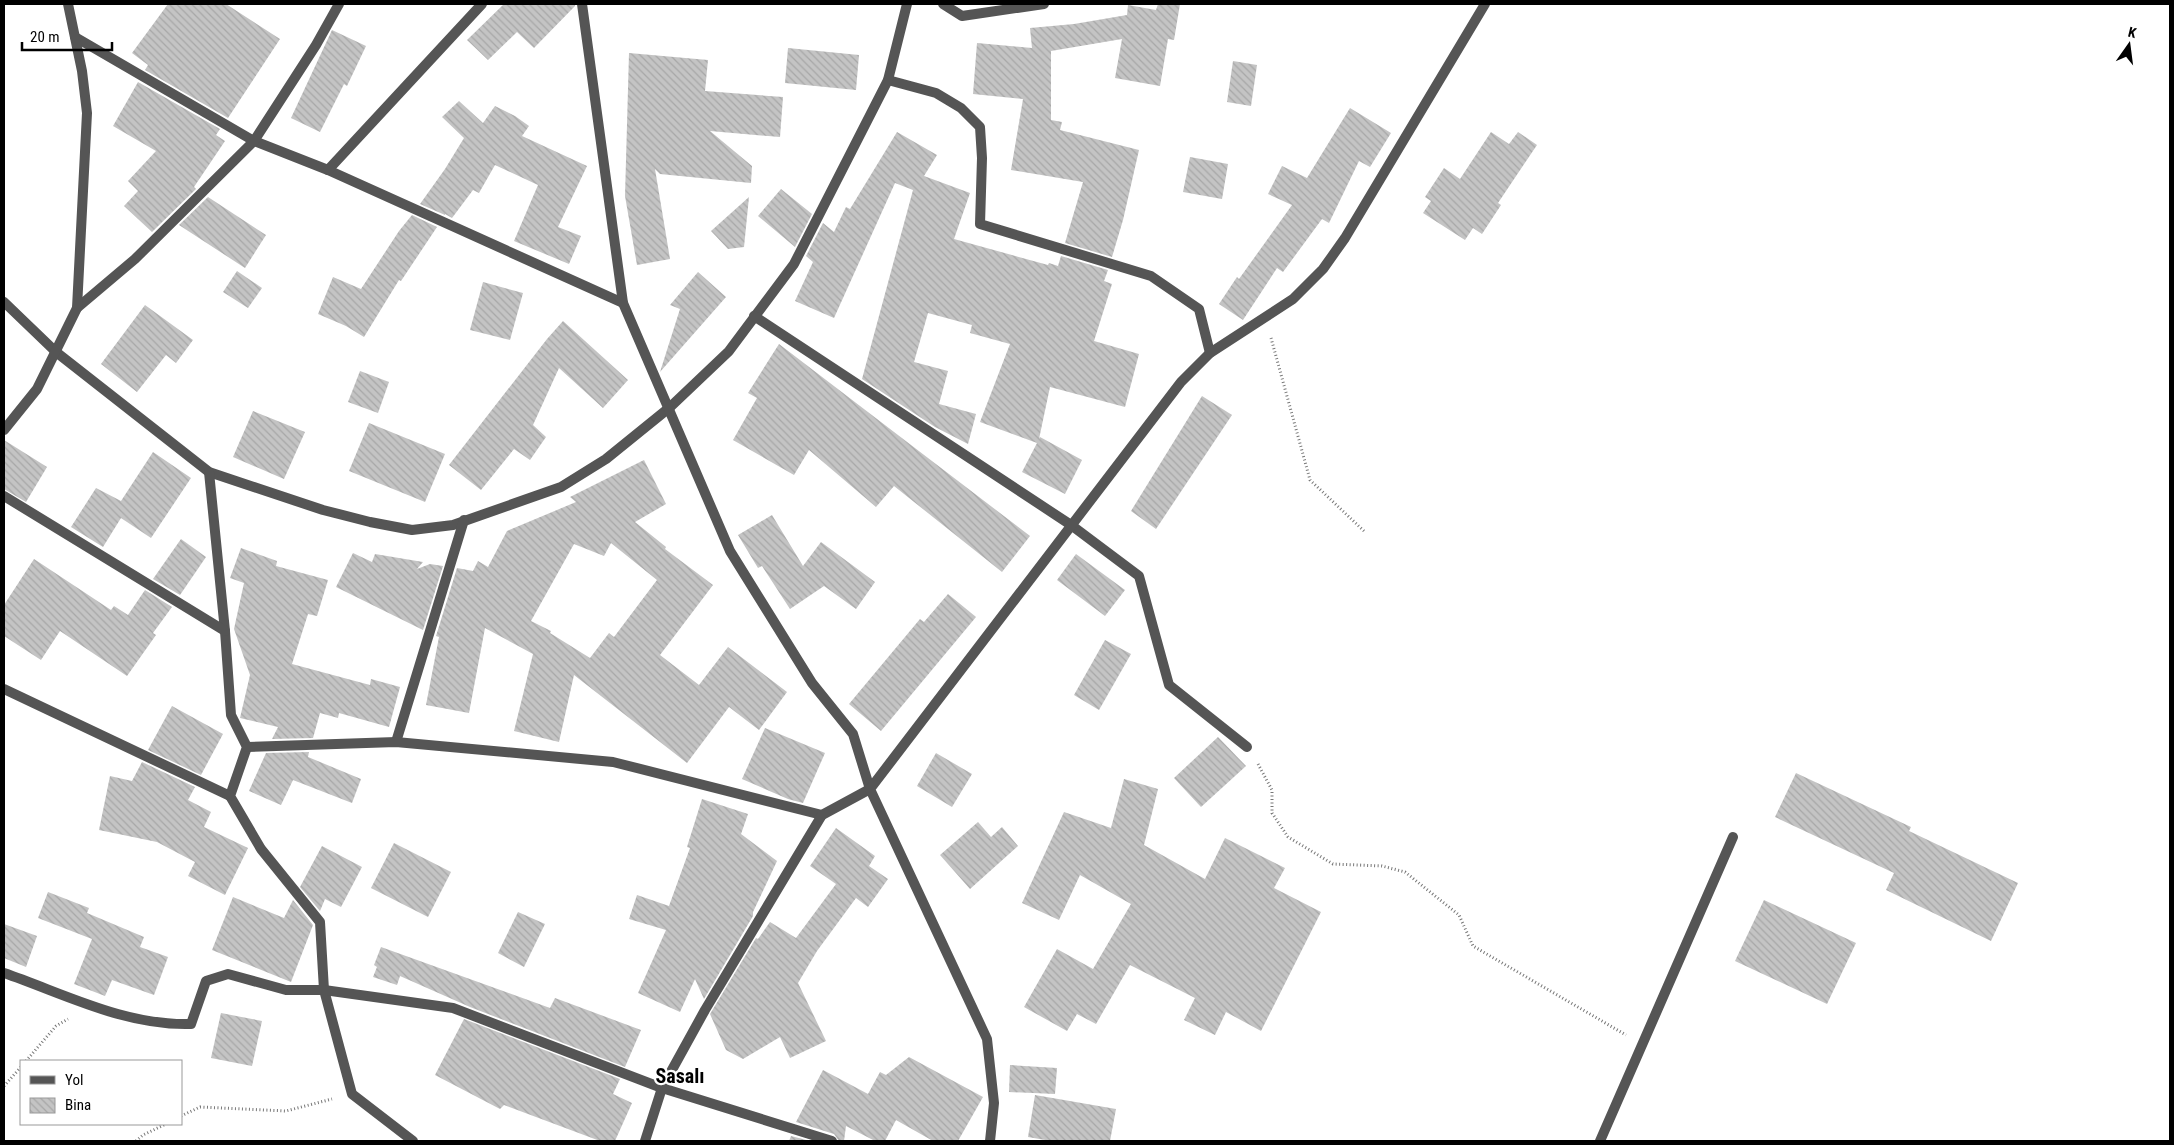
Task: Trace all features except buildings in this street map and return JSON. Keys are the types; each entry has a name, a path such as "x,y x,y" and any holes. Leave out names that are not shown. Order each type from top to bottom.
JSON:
{"street":[{"path":"77,308 135,259 254,141 316,45 339,4"},
{"path":"328,170 482,4"},
{"path":"582,4 623,303 730,551 812,682 853,734 870,789 988,1038 994,1104 990,1141"},
{"path":"4,302 56,352 208,472 323,510 370,522 412,530 453,525 560,487 606,459 668,408 729,351 794,264 888,80 907,4"},
{"path":"943,4 962,16 1044,4"},
{"path":"645,1141 662,1088 705,1010 822,814 870,789 1181,382 1210,353 1293,299 1323,269 1346,238 1485,4"},
{"path":"4,430 37,389 77,308 87,113 82,71 66,5"},
{"path":"75,37 254,141 328,170 623,303"},
{"path":"888,80 936,94 961,108 980,127 982,158 980,224 1151,276 1199,309 1210,353"},
{"path":"754,316 1071,525 1139,576 1169,685 1248,746"},
{"path":"208,472 225,631 231,715 247,747 230,796"},
{"path":"4,496 225,631"},
{"path":"396,742 464,520"},
{"path":"4,689 230,796 261,849 320,922 324,990 352,1094 413,1141"},
{"path":"247,747 396,742 613,762 822,814"},
{"path":"1600,1141 1733,837"},
{"path":"4,973 90,1006 169,1024 191,1024 206,981 228,974 286,990 324,990 452,1008 662,1088 832,1141"}],"path":[{"path":"1265,318 1310,480 1364,531"},
{"path":"1248,746 1272,790 1272,813 1288,837 1333,864 1382,866 1406,872 1459,915 1473,946 1642,1044"},
{"path":"27,1060 56,1026 90,1006"},
{"path":"4,1086 20,1068"},
{"path":"182,1116 200,1107 286,1111 352,1094"},
{"path":"136,1141 142,1135 164,1125"}],"district":[{"name":"Sasalı","path":"680,1076"}]}
